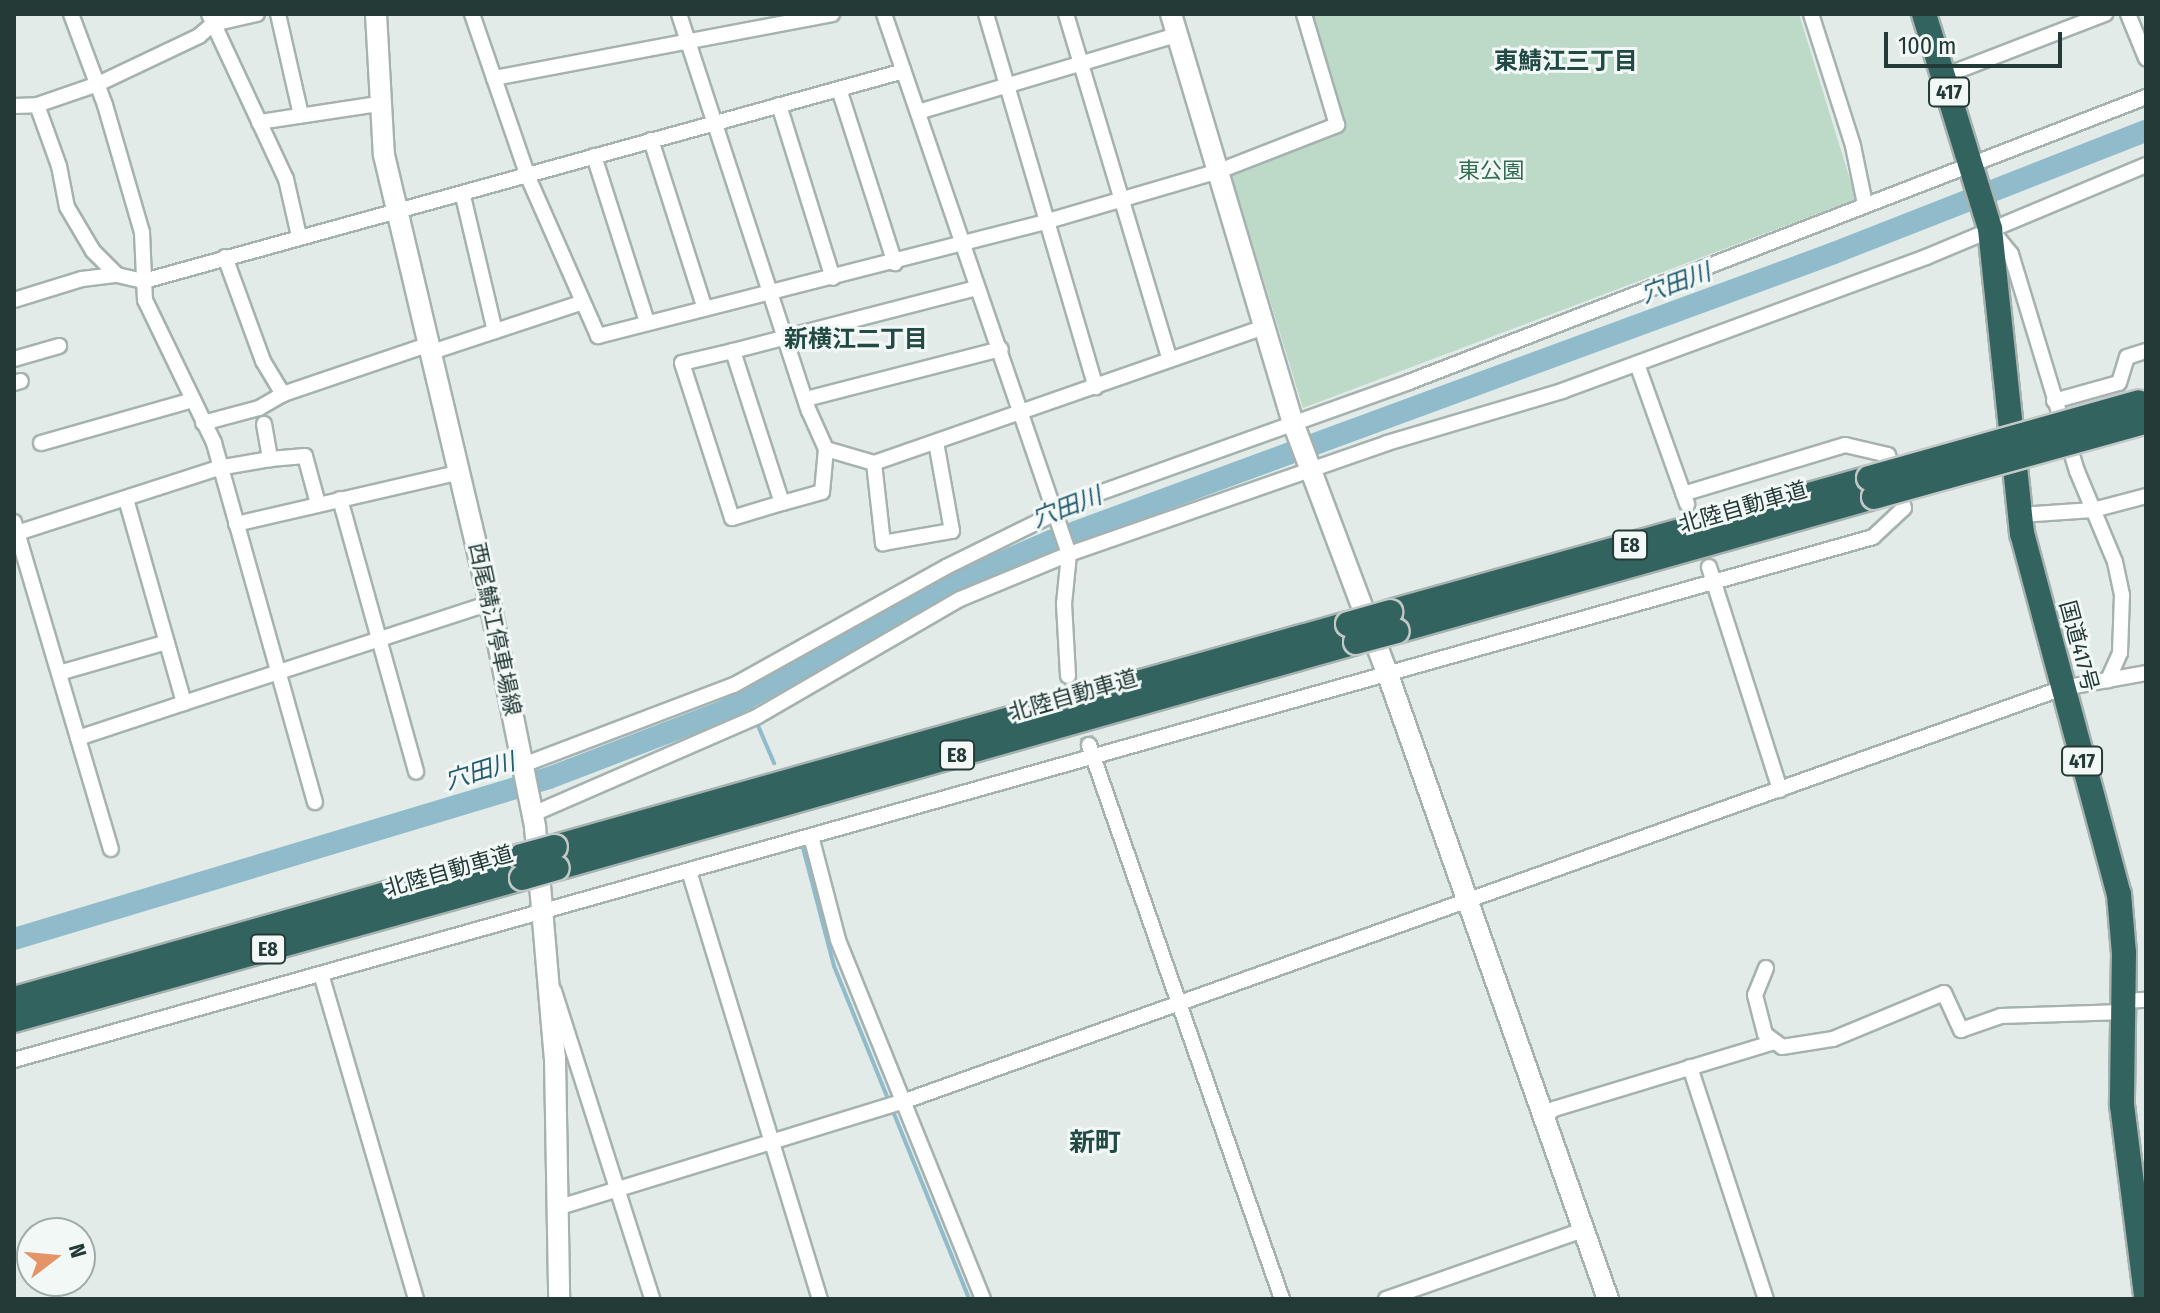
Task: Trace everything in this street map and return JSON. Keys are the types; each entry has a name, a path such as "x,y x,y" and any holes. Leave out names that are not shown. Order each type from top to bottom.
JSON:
{"highway":[{"name":"国道417号","path":"1924,14 1990,229 2020,515 2119,894 2131,1004 2122,1105 2146,1296"},
{"name":"北陸自動車道","path":"14,999 556,858 2144,411"},
{"name":"北陸自動車道","path":"14,1020 522,867"}],"street":[{"path":"71,14 98,84 142,232 145,300 203,423 236,524 315,802"},
{"path":"14,106 37,105 98,84 199,36 211,19 257,14"},
{"path":"278,14 301,115"},
{"name":"西尾鯖江停車場線","path":"376,14 378,104 396,212 461,472 532,807 555,1058 560,1207 559,1299"},
{"path":"472,14 528,177 580,303 598,336 895,263 1048,221 1219,171 1337,125 1304,14"},
{"path":"679,14 770,293 786,336 806,399 826,449 822,492 732,518 682,363 733,351 786,336 977,288"},
{"path":"494,78 832,14"},
{"path":"884,14 977,288 1025,413 1069,551 1064,604 1068,676"},
{"path":"986,14 1096,387"},
{"path":"1066,14 1170,360"},
{"path":"1171,14 1292,420 1470,902 1608,1299"},
{"path":"1811,14 1853,146 1865,204"},
{"path":"1944,76 2105,14"},
{"path":"2128,14 2146,58"},
{"path":"211,19 286,179 299,236"},
{"path":"918,112 1177,35"},
{"path":"14,300 82,279 117,275 144,281 299,236 463,196 714,121 904,71"},
{"path":"839,89 895,263"},
{"path":"523,768 734,685 946,567 1058,515 1088,497 1292,420 1409,382 1865,204 1972,167 2146,97"},
{"path":"259,122 378,104"},
{"path":"37,105 59,166 67,207 93,251 117,275"},
{"path":"779,105 833,278"},
{"path":"651,140 705,309"},
{"path":"594,156 647,322"},
{"path":"532,807 758,716 960,599 1069,551 1637,364 1990,229 2146,165"},
{"path":"463,196 495,331"},
{"path":"1990,229 2011,254 2054,401 2122,595 2120,653 2108,680"},
{"path":"225,257 263,361 283,394"},
{"path":"203,423 259,408 283,394 580,303"},
{"path":"826,449 874,463 1025,413 1264,327"},
{"path":"14,359 59,346"},
{"path":"806,399 1001,349"},
{"path":"733,351 782,503"},
{"path":"2054,401 2119,383 2127,357 2146,351"},
{"path":"14,1060 689,871 1092,751 1388,675 1873,537 1904,508 1888,455 1845,445 1685,499 1637,364"},
{"path":"41,443 193,400"},
{"path":"264,424 270,459"},
{"path":"874,463 878,544 952,531 936,442"},
{"path":"111,849 15,530 126,499 218,468 270,459 305,456 318,504"},
{"path":"236,524 461,472"},
{"path":"2020,515 2093,510 2146,496"},
{"path":"126,499 184,703"},
{"path":"340,499 416,772"},
{"path":"1709,567 1780,790"},
{"path":"78,738 490,603"},
{"path":"59,673 167,642"},
{"path":"560,1207 905,1101 2063,688 2146,673"},
{"path":"1092,751 1183,1004 1282,1299"},
{"path":"811,836 838,940 983,1299"},
{"path":"689,871 820,1299"},
{"path":"545,965 652,1299"},
{"path":"1766,968 1755,995 1765,1034 1782,1047 1833,1039 1944,993 1961,1030 2001,1016 2131,1004"},
{"path":"321,974 416,1299"},
{"path":"1544,1117 1554,1109 1775,1042"},
{"path":"1690,1067 1766,1299"},
{"path":"1386,1299 1583,1230"}],"green space":[{"name":"東公園","path":"1307,14 1799,14 1856,199 1303,408 1231,174 1340,128"}],"waterway":[{"name":"穴田川","path":"14,939 549,778 726,710 951,584 1051,541 1834,253 2146,131"},
{"path":"747,699 753,713"},
{"path":"756,721 774,763"},
{"path":"802,844 834,966 969,1299"}],"tunnel":[{"path":"1687,504 1709,567"},
{"path":"1068,676 1089,745"}],"district":[{"name":"東鯖江三丁目","path":"1566,62"},
{"name":"新横江二丁目","path":"856,340"},
{"name":"新町","path":"1095,1143"}]}
